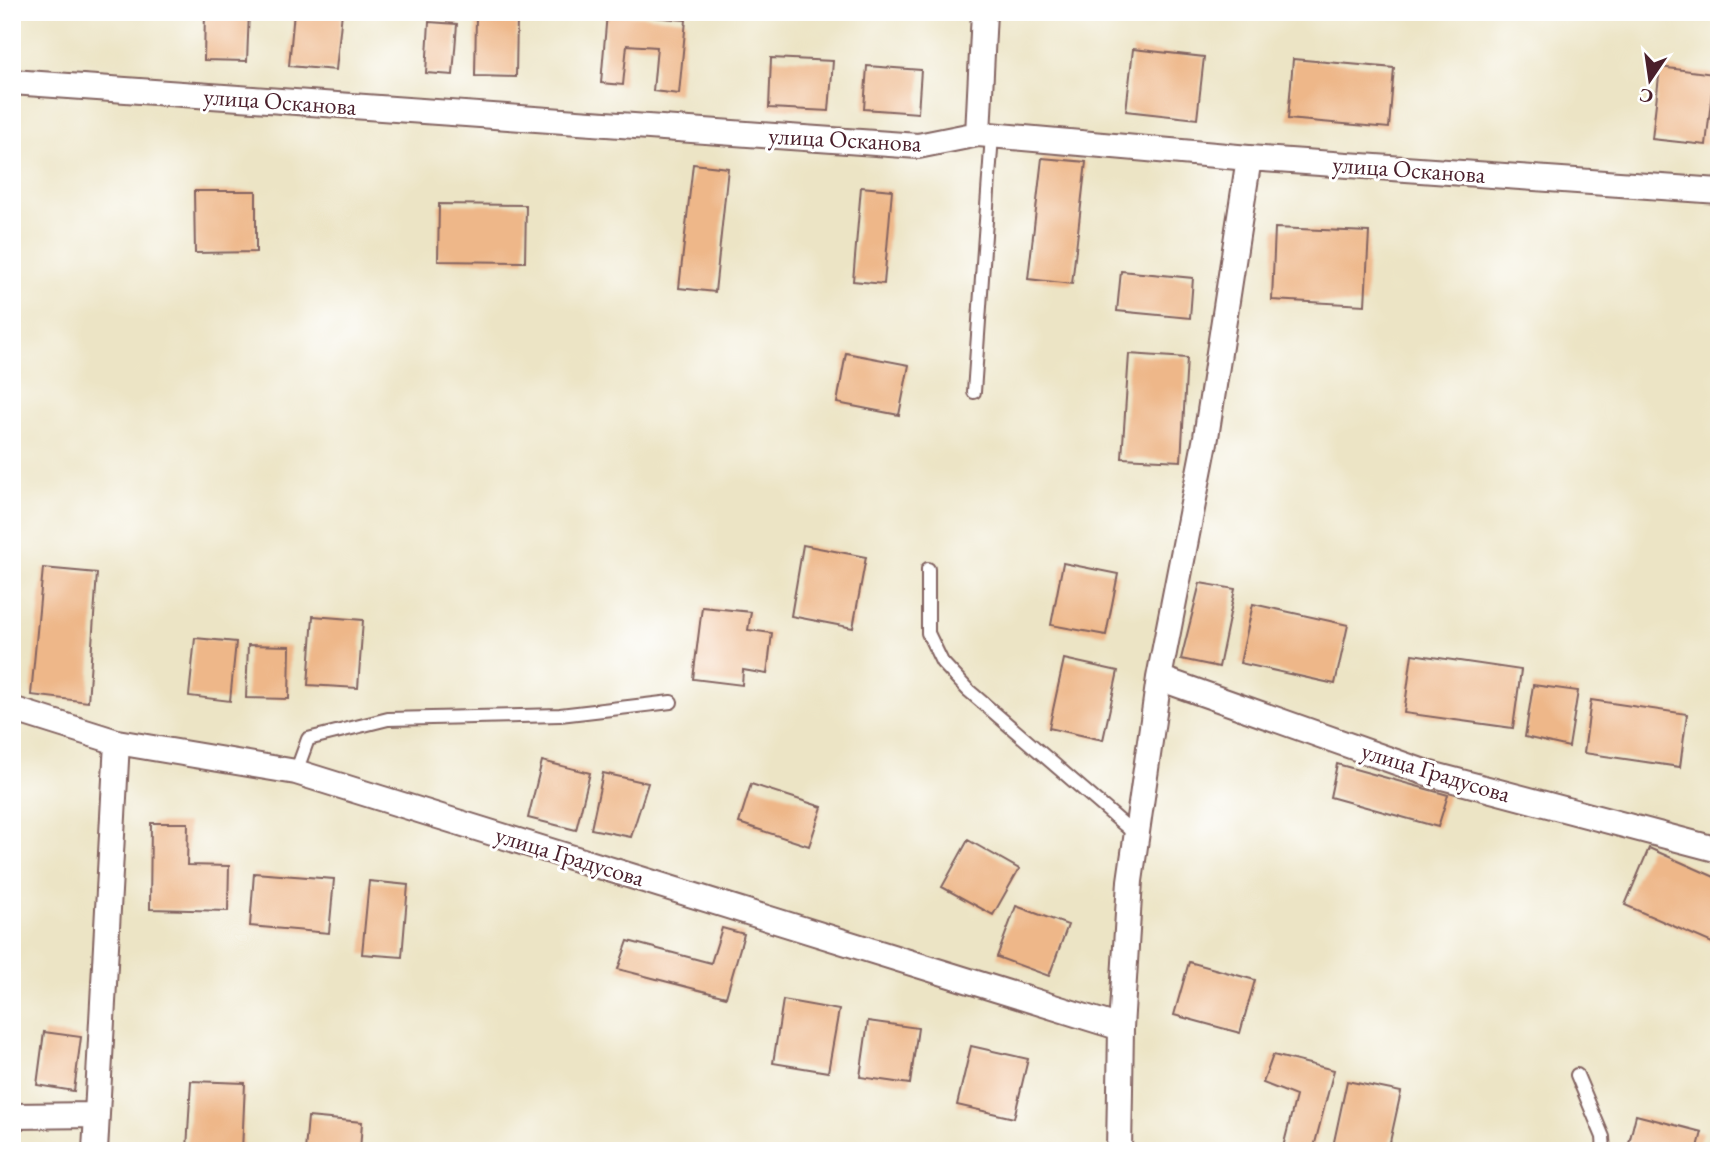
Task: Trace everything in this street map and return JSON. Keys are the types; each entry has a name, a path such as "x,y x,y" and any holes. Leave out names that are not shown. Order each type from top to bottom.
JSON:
{"street":[{"path":"984,12 985,134"},
{"name":"улица Осканова","path":"12,82 918,146 985,134 1249,158 1719,191"},
{"path":"1119,1151 1121,1028 1130,881 1158,678 1206,437 1249,158"},
{"name":"улица Градусова","path":"1158,678 1427,773 1719,850"},
{"name":"улица Градусова","path":"12,709 117,742 296,772 1121,1028"},
{"path":"95,1151 117,742"},
{"path":"12,1116 97,1115"}],"lane":[{"path":"974,392 985,134"},
{"path":"928,569 928,633 942,662 968,690 1137,835"},
{"path":"296,772 308,739 388,719 560,716 671,702"},
{"path":"1577,1075 1603,1137 1604,1151"}],"building":[{"path":"12,12 18,12 17,55 12,55"},
{"path":"205,12 249,12 247,61 204,60"},
{"path":"294,12 342,12 336,70 289,66"},
{"path":"1510,12 1539,12 1538,17"},
{"path":"607,13 686,20 679,94 653,91 657,47 627,45 623,85 601,83"},
{"path":"476,16 517,17 516,77 475,76"},
{"path":"429,22 457,24 453,75 426,73"},
{"path":"1133,49 1204,57 1197,119 1126,111"},
{"path":"771,58 833,61 829,111 769,108"},
{"path":"1293,59 1394,68 1389,128 1288,119"},
{"path":"867,66 921,70 918,113 864,109"},
{"path":"1660,67 1714,74 1706,145 1652,139"},
{"path":"1042,158 1086,162 1072,284 1028,279"},
{"path":"693,164 728,168 715,292 679,288"},
{"path":"861,187 892,190 884,284 853,281"},
{"path":"194,191 256,191 256,252 195,253"},
{"path":"439,204 526,205 525,262 438,261"},
{"path":"1275,228 1369,232 1365,305 1272,300"},
{"path":"1121,271 1193,278 1190,318 1117,311"},
{"path":"846,353 909,365 899,415 837,403"},
{"path":"1129,354 1187,358 1181,461 1122,458"},
{"path":"803,545 866,557 853,628 791,616"},
{"path":"1063,563 1118,574 1106,635 1051,625"},
{"path":"43,568 97,573 88,702 31,695"},
{"path":"1200,583 1235,589 1219,667 1181,659"},
{"path":"1253,604 1348,625 1335,684 1240,663"},
{"path":"702,607 751,612 748,630 772,633 767,674 743,670 742,685 693,679"},
{"path":"313,616 363,620 358,688 308,685"},
{"path":"195,638 236,642 230,701 189,696"},
{"path":"248,645 290,646 289,699 246,698"},
{"path":"1412,654 1521,670 1513,728 1404,713"},
{"path":"1064,659 1118,671 1103,740 1049,728"},
{"path":"1533,685 1578,691 1569,747 1525,737"},
{"path":"1591,700 1687,714 1680,767 1584,753"},
{"path":"542,761 590,773 576,830 528,818"},
{"path":"1337,764 1448,795 1438,827 1330,797"},
{"path":"603,773 648,783 631,837 591,829"},
{"path":"751,784 822,807 809,846 739,823"},
{"path":"151,823 188,823 187,865 229,866 228,911 150,909"},
{"path":"968,840 1019,869 993,915 942,887"},
{"path":"1649,848 1719,879 1719,946 1625,905"},
{"path":"254,873 334,879 329,933 250,926"},
{"path":"369,881 408,885 402,957 362,954"},
{"path":"1016,906 1068,925 1049,976 997,957"},
{"path":"722,928 744,934 726,997 618,969 628,941 711,963"},
{"path":"1189,962 1255,980 1240,1033 1174,1015"},
{"path":"783,1000 839,1010 828,1072 773,1063"},
{"path":"868,1021 918,1028 910,1084 860,1077"},
{"path":"44,1032 81,1037 74,1091 37,1085"},
{"path":"971,1046 1028,1059 1014,1118 957,1105"},
{"path":"1273,1055 1334,1070 1313,1151 1282,1151 1296,1096 1263,1083"},
{"path":"191,1081 245,1083 242,1151 187,1149"},
{"path":"1347,1081 1401,1092 1388,1151 1332,1151"},
{"path":"1636,1115 1702,1132 1697,1151 1627,1151"},
{"path":"308,1117 362,1122 360,1151 305,1151"}]}
